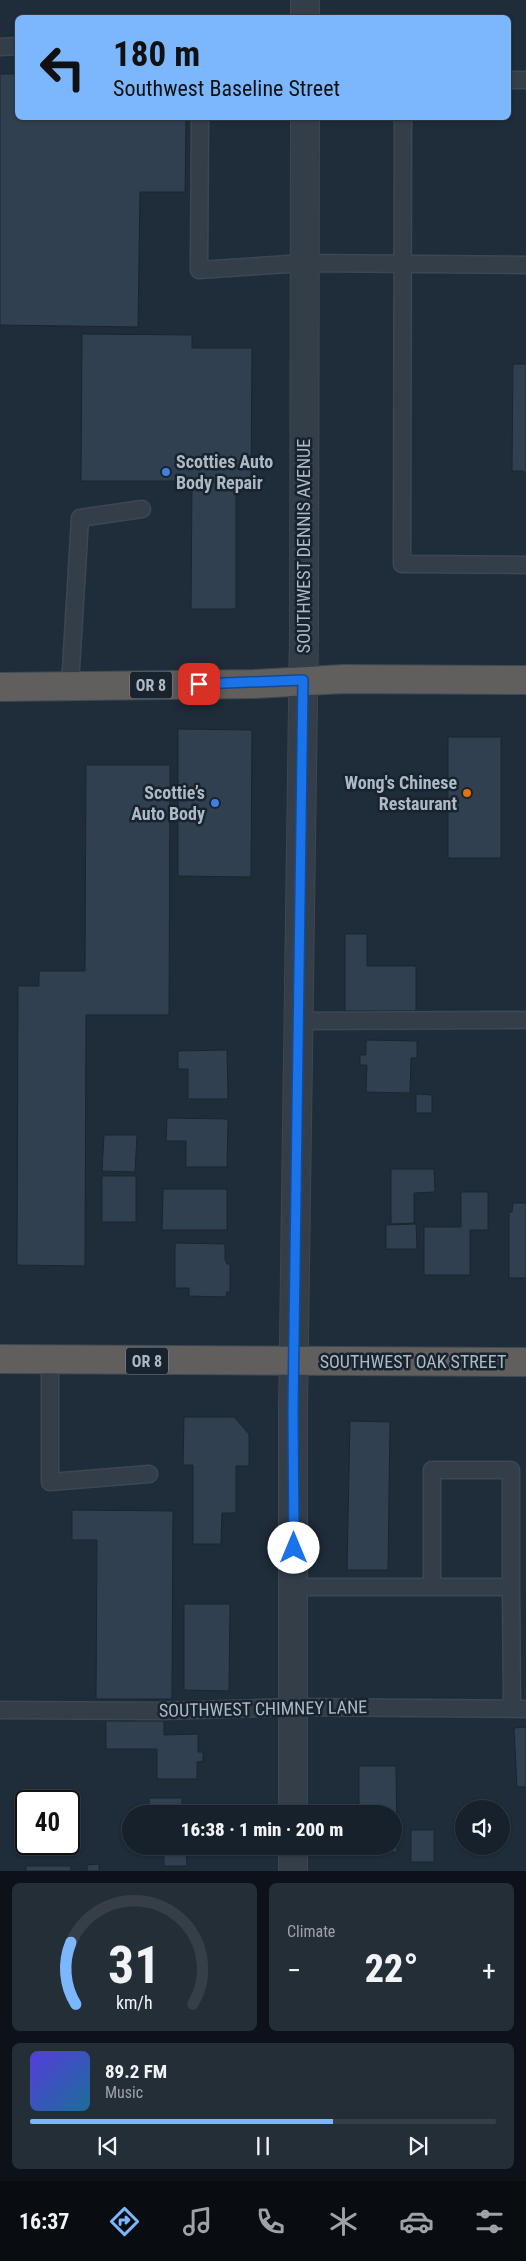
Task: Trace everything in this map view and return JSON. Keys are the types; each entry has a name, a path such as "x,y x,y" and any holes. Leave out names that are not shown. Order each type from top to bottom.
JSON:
{"highway":[{"name":"OR 8","path":"0,687 254,684 303,680 526,680"},
{"name":"SOUTHWEST OAK STREET","path":"0,1359 526,1362"}],"street":[{"path":"305,0 305,15"},
{"name":"SOUTHWEST DENNIS AVENUE","path":"293,1805 294,1362 303,680 305,120"},
{"path":"293,1855 293,1871"}],"lane":[{"path":"0,47 15,46"},
{"path":"511,80 526,80"},
{"path":"200,120 199,270 304,263 526,265"},
{"path":"402,120 404,264 402,564 526,565"},
{"path":"70,685 80,518 142,509"},
{"path":"299,1021 526,1020"},
{"path":"50,1360 50,1482 150,1474"},
{"path":"432,1586 432,1470 511,1470 511,1586 519,1708"},
{"path":"294,1587 511,1586"},
{"name":"SOUTHWEST CHIMNEY LANE","path":"0,1710 160,1711 294,1707 519,1708"}],"building":[{"path":"0,74 15,74 15,120 186,120 185,192 140,192 138,327 0,325"},
{"name":"Scotties Auto Body Repair","path":"82,334 192,335 192,348 252,348 251,487 236,487 236,609 191,609 192,481 81,481"},
{"path":"513,364 526,364 526,474 523,471 512,471"},
{"name":"Scottie’s Auto Body","path":"178,729 252,730 251,877 178,876"},
{"path":"448,737 501,737 501,858 448,858"},
{"path":"86,765 170,765 169,1015 86,1015 85,1266 17,1265 18,986 39,986 39,971 85,971"},
{"path":"345,934 367,934 367,966 416,966 416,1011 345,1011"},
{"path":"366,1040 417,1041 417,1058 411,1058 410,1093 366,1092 367,1065 360,1065 360,1055 366,1055"},
{"path":"227,1050 228,1099 188,1099 188,1069 178,1069 178,1051"},
{"path":"416,1094 432,1095 432,1113 416,1113"},
{"path":"167,1118 228,1119 227,1167 186,1167 186,1141 166,1141"},
{"path":"104,1135 137,1135 135,1172 102,1171"},
{"path":"391,1169 434,1169 435,1192 414,1193 414,1223 391,1224"},
{"path":"102,1176 136,1176 136,1222 102,1222"},
{"path":"163,1189 227,1189 227,1230 162,1230"},
{"path":"461,1192 488,1192 488,1230 470,1230 470,1275 424,1275 424,1227 461,1227"},
{"path":"513,1203 526,1203 526,1278 509,1278 509,1212 512,1212"},
{"path":"416,1224 417,1249 386,1249 386,1225"},
{"path":"175,1243 225,1244 225,1259 227,1264 230,1264 230,1292 227,1292 226,1297 189,1296 189,1288 175,1288"},
{"path":"184,1417 234,1417 249,1434 249,1466 236,1466 236,1513 222,1513 221,1544 193,1544 193,1465 183,1465"},
{"path":"350,1421 390,1422 388,1570 347,1570"},
{"path":"72,1510 173,1511 172,1699 96,1699 97,1540 72,1540"},
{"path":"184,1604 230,1604 229,1691 184,1690"},
{"path":"106,1721 164,1721 164,1735 198,1734 198,1752 203,1752 203,1761 197,1762 197,1779 157,1779 157,1749 106,1749"},
{"path":"526,1727 526,1787 517,1787 514,1728"},
{"path":"359,1766 396,1766 396,1805 359,1805"},
{"path":"149,1798 182,1798 182,1805 149,1805"},
{"path":"411,1830 434,1830 434,1862 411,1862"},
{"path":"164,1855 186,1855 187,1866 164,1866"},
{"path":"99,1864 99,1871 87,1871 87,1865"},
{"path":"26,1866 71,1866 71,1871 26,1871"}],"place":[{"name":"Scotties Auto Body Repair","path":"166,472"},
{"name":"Wong's Chinese Restaurant","path":"467,793"},
{"name":"Scottie’s Auto Body","path":"215,803"}],"route":[{"path":"199,684 254,684 303,680 293,1410 294,1548"}]}
